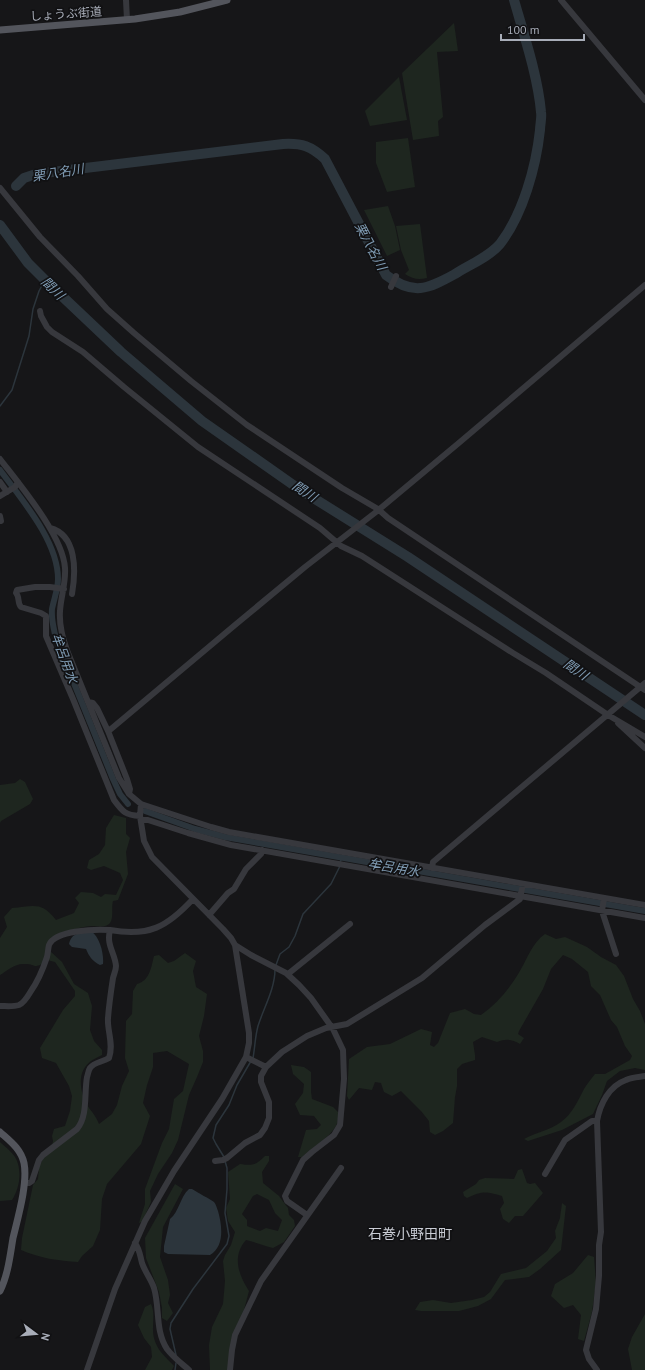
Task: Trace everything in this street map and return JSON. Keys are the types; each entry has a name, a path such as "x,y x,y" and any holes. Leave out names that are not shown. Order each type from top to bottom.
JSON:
{"main road":[{"name":"しょうぶ街道","path":"0,30 127,20 180,12 227,0"},
{"path":"0,1132 18,1150 24,1162 25,1173 6,1272 0,1291"}],"street":[{"path":"126,0 127,20"},
{"path":"561,0 645,100"},
{"path":"0,188 40,238 78,276 107,309 192,381 247,425 642,687 433,862 432,868"},
{"path":"391,287 396,277"},
{"path":"108,731 299,572 377,510 645,285"},
{"path":"40,311 47,327 52,332 83,352 198,447 320,528 338,542 645,737"},
{"path":"0,458 13,488 50,528 63,556 65,569 61,603 53,623 45,630 46,636 89,738 101,752 129,794 141,804 229,832 523,885 645,905"},
{"path":"0,482 13,488"},
{"path":"0,496 13,488"},
{"path":"50,528 58,530 70,545 72,551 74,577 72,594"},
{"path":"63,589 52,587 35,587 17,590 16,593 19,599 19,606 45,614 62,634 88,702 110,793 125,813 212,840 645,918"},
{"path":"88,702 93,703 97,708 108,731 127,779 130,789 129,794"},
{"path":"617,720 617,723 645,748"},
{"path":"87,1370 115,1289 152,1208 174,1171 250,1059 249,1033 235,945 231,938 152,857 144,841 141,804"},
{"path":"209,915 228,893 234,889 246,869 261,854 262,850"},
{"path":"343,863 347,854"},
{"path":"215,1161 225,1159 245,1143 260,1135 265,1128 270,1110 269,1102 261,1082 261,1076 266,1067 282,1052 307,1036 330,1026 348,1024 422,978 484,925 520,899 523,885"},
{"path":"0,1006 19,1005 24,1001 39,978 47,957 49,944 55,939 84,930 153,930 175,918 193,899"},
{"path":"604,899 602,910 616,954"},
{"path":"288,974 350,924"},
{"path":"24,1184 32,1181 39,1160 43,1155 77,1129 80,1125 83,1120 85,1087 88,1072 95,1064 109,1058 110,1034 108,1018 116,968 109,936 110,930"},
{"path":"235,945 288,974 311,998 341,1044 344,1057 344,1079 340,1125 334,1135 303,1160 285,1196 287,1201 307,1216"},
{"path":"250,1059 266,1067"},
{"path":"597,1370 589,1359 586,1350 594,1322 599,1276 598,1245 601,1232 597,1121 601,1107 612,1088 618,1083 628,1079 645,1076"},
{"path":"545,1174 565,1140 592,1121 597,1121"},
{"path":"230,1370 235,1335 261,1281 341,1168"},
{"path":"135,1243 139,1248 144,1269 154,1288 162,1340 172,1355 189,1370"}],"shaded area":[{"path":"454,23 458,51 437,52 443,117 438,121 439,136 413,140 402,73"},
{"path":"399,77 407,120 370,126 365,111"},
{"path":"408,138 415,187 387,192 376,163 376,142"},
{"path":"388,206 395,226 400,250 387,256 364,210"},
{"path":"420,224 427,278 418,279 405,274 409,270 401,250 396,226"},
{"path":"20,779 25,782 33,799 30,804 0,823 0,785 15,783"},
{"path":"114,815 126,818 126,834 130,838 126,852 128,874 118,900 113,901 110,923 104,926 92,926 70,930 51,941 50,951 62,962 74,984 88,993 92,1006 90,1030 94,1041 102,1050 102,1055 86,1065 81,1076 81,1088 85,1100 99,1124 112,1114 117,1105 122,1086 129,1071 125,1058 126,1021 132,1014 133,991 137,984 145,980 147,977 151,969 154,956 159,955 168,963 174,961 185,953 196,961 193,971 196,987 207,994 199,1036 203,1051 203,1062 189,1095 178,1140 150,1191 151,1202 142,1222 139,1223 145,1204 145,1189 162,1143 169,1129 174,1099 183,1091 189,1064 167,1051 153,1053 153,1067 143,1103 150,1116 141,1144 107,1184 102,1199 100,1230 93,1246 78,1262 64,1261 49,1259 21,1250 33,1185 38,1179 39,1168 43,1158 51,1151 54,1129 65,1126 70,1111 72,1096 69,1086 56,1063 42,1058 40,1048 63,1010 75,996 75,991 55,962 47,960 37,966 20,964 0,975 0,938 7,927 4,917 12,908 31,906 41,907 51,914 56,920 74,913 79,903 75,898 81,892 93,893 101,897 105,894 116,895 123,880 120,873 104,866 91,870 87,868 89,860 99,854 105,845 106,828"},
{"path":"91,931 97,937 102,951 103,964 100,965 91,958 86,949 72,947 69,944 74,935"},
{"path":"545,934 556,939 565,937 587,947 616,965 624,976 645,1024 645,1070 635,1068 620,1071 607,1081 593,1114 562,1130 528,1141 524,1139 552,1127 565,1119 572,1111 585,1087 595,1074 605,1074 630,1060 632,1056 625,1046 617,1027 611,1020 600,995 591,986 588,972 572,959 563,955 551,969 543,989 519,1031 518,1034 524,1038 520,1044 509,1040 497,1042 482,1037 473,1042 475,1060 462,1064 457,1069 457,1086 453,1123 443,1131 435,1135 430,1132 429,1121 401,1091 392,1096 384,1092 381,1083 375,1082 372,1090 359,1088 349,1100 347,1096 349,1059 367,1047 390,1044 421,1029 432,1032 430,1045 434,1047 438,1043 450,1013 465,1009 474,1014 481,1015 504,994 521,969 534,945"},
{"path":"291,1065 304,1067 311,1072 312,1099 333,1107 339,1113 337,1124 333,1130 302,1157 298,1157 306,1130 317,1129 321,1125 314,1116 300,1115 295,1104 303,1093 304,1084 293,1074"},
{"path":"0,1142 16,1158 19,1166 19,1181 12,1200 0,1201"},
{"path":"265,1156 269,1156 269,1161 262,1172 263,1183 279,1196 288,1208 289,1215 294,1220 295,1226 284,1242 273,1248 246,1240 242,1246 239,1252 238,1265 242,1278 249,1291 228,1370 210,1370 209,1345 212,1327 223,1304 225,1281 223,1261 231,1245 235,1232 228,1221 226,1208 230,1199 228,1172 240,1164 254,1164","holes":["257,1194 269,1200 275,1213 282,1220 278,1231 266,1228 260,1231 247,1226 247,1220 242,1214 253,1196"]},
{"path":"522,1169 527,1183 535,1183 543,1193 523,1216 515,1216 509,1223 503,1219 500,1209 504,1203 502,1196 484,1192 467,1198 464,1196 463,1192 476,1184 479,1180 485,1178 514,1179 518,1170"},
{"path":"175,1184 183,1189 163,1227 160,1257 168,1280 170,1295 168,1303 173,1313 167,1321 162,1318 159,1292 146,1258 145,1238"},
{"path":"189,1189 192,1189 214,1202 218,1211 221,1223 220,1241 215,1251 210,1255 168,1254 164,1252 170,1219 176,1212"},
{"path":"562,1203 566,1206 561,1250 540,1269 529,1277 505,1280 491,1299 478,1306 459,1311 415,1310 420,1302 433,1300 451,1303 484,1297 490,1292 501,1274 526,1268 547,1251 556,1238 555,1231 560,1218"},
{"path":"588,1255 594,1257 596,1283 592,1312 584,1341 578,1339 581,1315 573,1305 564,1308 551,1296 555,1284 573,1273"},
{"path":"151,1304 155,1343 162,1354 174,1366 172,1370 145,1370 152,1357 151,1347 144,1338 138,1325 145,1307"},
{"path":"645,1314 645,1370 632,1370 628,1349 632,1337"}],"waterway":[{"name":"栗八名川","path":"16,186 24,178 36,174 283,144 306,146 325,159 386,275 404,286 413,288 420,288 437,283 485,257 500,244 522,205 532,174 538,144 541,114 534,70 514,0"},
{"name":"間川","path":"0,225 28,263 45,280 121,352 202,421 299,489 408,557 645,715"},
{"name":"間川","path":"0,233 4,230"},
{"path":"0,406 12,390 29,336 33,309 39,291 45,280"},
{"name":"牟呂用水","path":"0,470 28,508 52,550 58,579 52,609 56,639 113,779 120,794 128,804"},
{"name":"牟呂用水","path":"145,811 195,829 225,837 645,911"},
{"name":"牟呂用水","path":"340,863 342,857"},
{"path":"276,965 280,954 289,947 295,936 303,914 331,884 340,866"},
{"path":"253,1058 256,1034 271,991 275,976 275,969"},
{"path":"224,1157 213,1138 216,1125 229,1105 237,1085 251,1061"},
{"path":"176,1355 170,1329 171,1323 193,1289 227,1244 229,1236 225,1213 227,1189 227,1168 225,1161"},
{"path":"175,1370 176,1363"}],"district":[{"name":"石巻小野田町","path":"410,1234"}]}
